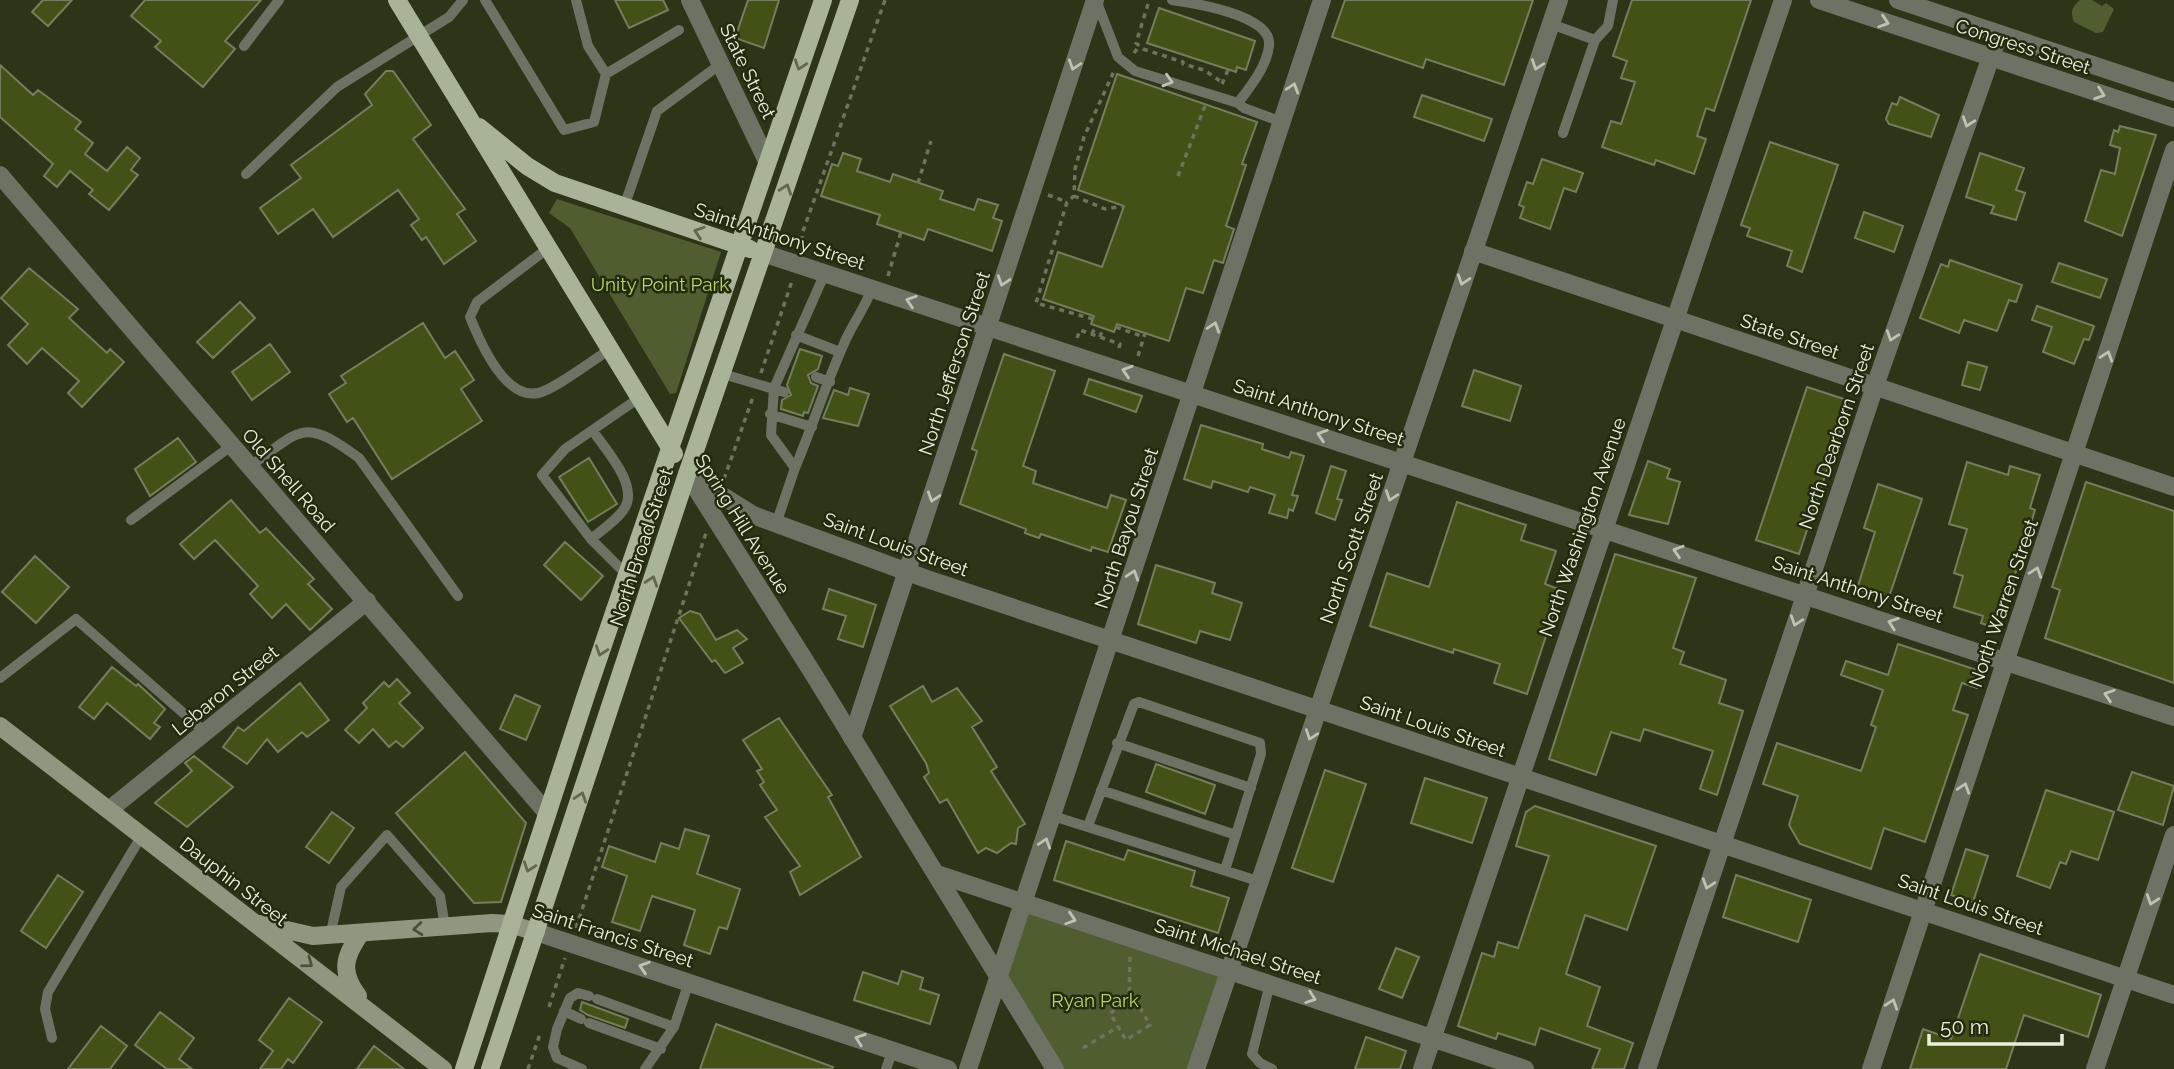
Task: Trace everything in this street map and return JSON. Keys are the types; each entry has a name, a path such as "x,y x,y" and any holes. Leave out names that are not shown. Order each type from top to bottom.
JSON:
{"main road":[{"name":"Spring Hill Avenue","path":"397,0 687,474"},
{"name":"North Broad Street","path":"464,1069 626,575 823,0"},
{"name":"North Broad Street","path":"490,1069 687,474 850,0"},
{"name":"Saint Anthony Street","path":"468,118 541,175 570,190 763,253"},
{"name":"Dauphin Street","path":"0,726 443,1069"},
{"name":"Saint Francis Street","path":"253,922 313,936 510,924 536,932"},
{"path":"360,934 348,951 344,965 348,984 370,1012"}],"street":[{"name":"State Street","path":"690,0 767,160"},
{"name":"North Jefferson Street","path":"852,738 1096,0"},
{"name":"North Bayou Street","path":"968,1069 1054,816 1322,0"},
{"name":"North Scott Street","path":"1196,1069 1559,0"},
{"name":"North Washington Avenue","path":"1422,1069 1783,0"},
{"name":"Congress Street","path":"1819,0 2174,118"},
{"name":"Congress Street","path":"1898,0 2174,92"},
{"name":"North Dearborn Street","path":"1647,1069 1875,386 1999,34"},
{"name":"North Warren Street","path":"1871,1069 2076,454 2174,150"},
{"name":"Old Shell Road","path":"0,175 547,813"},
{"name":"State Street","path":"1473,251 2174,487"},
{"name":"Saint Anthony Street","path":"763,253 1604,527 2174,717"},
{"name":"Saint Louis Street","path":"687,474 753,515 909,572 2174,995"},
{"name":"Spring Hill Avenue","path":"687,474 937,874 1055,1069"},
{"name":"Lebaron Street","path":"109,810 367,601"},
{"path":"2095,1069 2174,835"},
{"name":"Saint Michael Street","path":"937,874 1525,1069"},
{"name":"Saint Francis Street","path":"536,932 948,1069"}],"lane":[{"path":"244,46 279,0"},
{"path":"246,174 337,87 451,16 463,0"},
{"path":"485,0 564,130 594,122 606,74 679,30"},
{"path":"576,0 588,46 606,74"},
{"path":"1096,0 1118,57 1135,71 1238,103 1244,108 1282,122"},
{"path":"1172,0 1222,9 1245,18 1266,34 1270,44 1256,79 1238,103"},
{"path":"1563,132 1595,40 1608,26 1613,0"},
{"path":"1551,24 1595,40"},
{"path":"624,207 657,111 722,63"},
{"path":"547,249 477,302 470,317 480,342 509,385 523,394 541,393 609,350"},
{"path":"794,468 771,435 770,414 788,367 796,334 825,273"},
{"path":"776,524 794,468 840,352 872,288"},
{"path":"796,334 840,352"},
{"path":"723,374 779,390"},
{"path":"816,377 830,382"},
{"path":"626,575 589,536 542,475 565,449 639,398"},
{"path":"808,399 822,403"},
{"path":"770,414 812,427"},
{"path":"250,466 300,431 317,431 338,443 359,458 458,596"},
{"path":"589,536 624,511 628,502 628,489 593,431"},
{"path":"131,520 232,446"},
{"path":"553,489 566,497"},
{"path":"580,515 589,536"},
{"path":"0,678 76,619 205,733"},
{"path":"1088,826 1131,707 1139,702 1238,733 1260,743 1261,754 1225,870"},
{"path":"1117,743 1251,788"},
{"path":"1101,790 1236,835"},
{"path":"1054,816 1261,882"},
{"path":"52,1038 44,1009 48,992 142,835"},
{"path":"330,936 341,887 387,835 440,896 445,927"},
{"path":"645,1069 674,1027 689,982"},
{"path":"1270,984 1252,1054 1260,1063 1272,1069"},
{"path":"582,1069 556,1058 554,1054 557,1029 564,1011 570,998 578,993 674,1027"},
{"path":"564,1011 661,1049"},
{"path":"886,1069 893,1050"}],"path":[{"path":"803,249 802,234 885,0"},
{"path":"1148,4 1136,43 1204,70 1223,83"},
{"path":"1093,320 1036,303 1067,202 1074,195 1075,169 1084,137 1112,72 1139,46"},
{"path":"1219,89 1228,70"},
{"path":"1178,176 1205,105"},
{"path":"918,183 931,141"},
{"path":"1074,195 1105,209 1124,206"},
{"path":"888,276 901,232"},
{"path":"1093,334 1096,326"},
{"path":"1116,327 1145,335 1138,356"},
{"path":"1100,337 1103,328"},
{"path":"1080,330 1120,344"},
{"path":"1107,339 1110,330"},
{"path":"578,920 697,557"},
{"path":"1129,1002 1130,956"},
{"path":"1135,999 1150,1025 1126,1040 1110,1013 1129,1002 1135,999"},
{"path":"1083,1048 1118,1027"}],"green space":[{"path":"2080,0 2092,0 2102,6 2106,3 2114,9 2103,32 2096,33 2074,22 2073,10"},
{"name":"Unity Point Park","path":"557,199 721,252 676,393 670,394 570,228 549,213"},
{"name":"Ryan Park","path":"1025,903 1231,971 1196,1069 1055,1069 1000,977"}],"building":[{"path":"43,0 72,0 48,26 32,12"},
{"path":"145,0 261,0 225,41 235,49 203,87 155,47 161,41 131,16"},
{"path":"615,0 663,0 668,10 629,28"},
{"path":"748,0 779,0 764,48 735,38"},
{"path":"1345,0 1533,0 1504,85 1426,59 1423,68 1332,37"},
{"path":"1632,0 1751,0 1714,111 1706,108 1697,136 1706,139 1694,174 1656,160 1654,165 1602,147 1611,121 1621,124 1635,82 1621,78 1627,61 1613,56"},
{"path":"1159,8 1255,41 1246,70 1237,67 1236,72 1147,43"},
{"path":"0,65 33,95 38,90 81,122 75,129 93,143 85,154 107,171 127,147 140,158 131,170 138,175 109,210 89,194 93,190 70,171 57,187 44,176 53,164 0,117"},
{"path":"386,71 393,71 431,125 413,139 465,209 457,214 476,241 444,264 426,237 422,240 411,225 419,219 398,190 333,237 313,209 278,234 260,208 301,178 291,165 372,105 365,94"},
{"path":"1117,74 1257,122 1242,164 1246,165 1226,226 1234,229 1223,263 1214,260 1203,293 1186,288 1169,341 1117,324 1114,332 1091,324 1094,316 1043,299 1058,252 1102,267 1124,206 1078,190"},
{"path":"1422,95 1492,119 1484,141 1414,117"},
{"path":"1900,97 1939,115 1931,137 1889,124 1886,119 1892,103 1897,105"},
{"path":"2120,126 2156,135 2122,236 2085,221 2101,170 2115,174 2120,148 2110,145 2114,130 2118,132"},
{"path":"1770,142 1838,165 1802,272 1787,266 1792,251 1747,236 1750,228 1741,225"},
{"path":"843,153 861,159 857,171 890,182 893,174 943,191 940,199 974,210 978,199 998,205 993,218 1002,221 992,251 928,229 924,240 877,224 880,215 821,196 832,164 838,166"},
{"path":"1980,153 2024,168 2016,190 2025,193 2016,220 1991,213 1994,206 1966,197"},
{"path":"1542,159 1583,173 1576,192 1564,188 1550,229 1520,218 1524,207 1519,205 1527,182 1533,184"},
{"path":"1864,212 1903,226 1894,252 1855,238"},
{"path":"1950,260 2022,285 2016,302 2009,300 1997,331 1964,320 1959,333 1920,318 1941,264 1948,267"},
{"path":"2059,263 2107,279 2100,298 2052,282"},
{"path":"29,268 78,309 69,318 107,353 110,349 124,362 82,407 68,393 79,381 42,348 27,364 8,345 28,324 1,298"},
{"path":"240,302 255,318 213,358 197,342"},
{"path":"2037,306 2094,326 2089,340 2084,339 2074,364 2043,352 2052,327 2032,320"},
{"path":"423,323 445,358 455,351 474,380 461,389 482,421 392,479 353,418 347,422 329,394 346,383 341,376"},
{"path":"270,344 290,372 252,400 232,372"},
{"path":"800,349 822,356 818,369 808,375 811,383 818,386 808,413 804,412 803,416 781,409 782,400 791,395 787,385"},
{"path":"1004,354 1055,371 1023,466 1036,471 1033,483 1107,508 1111,495 1126,500 1108,552 1092,547 1091,551 1041,534 1039,538 1025,533 1026,529 960,504 977,451 972,449"},
{"path":"1968,362 1987,367 1980,390 1962,385"},
{"path":"1474,370 1521,386 1510,421 1462,406"},
{"path":"1089,379 1142,396 1136,412 1084,394"},
{"path":"1807,387 1850,401 1799,554 1756,540"},
{"path":"850,388 869,394 858,426 823,418 834,390 848,395"},
{"path":"1201,425 1263,444 1262,449 1289,458 1291,452 1304,456 1292,495 1298,496 1293,511 1289,509 1287,518 1269,513 1275,495 1250,487 1248,492 1213,481 1211,488 1184,479"},
{"path":"178,438 196,462 150,496 135,469"},
{"path":"589,458 617,504 588,522 559,477"},
{"path":"1648,461 1670,469 1667,478 1680,482 1668,524 1629,515"},
{"path":"1967,462 2008,475 2010,466 2040,475 2030,508 2035,510 1998,629 1981,623 1983,616 1954,607 1963,576 1954,573 1967,529 1949,524"},
{"path":"1331,466 1346,471 1337,499 1342,500 1335,520 1316,513"},
{"path":"2086,482 2174,511 2174,683 2045,638 2060,590 2052,587"},
{"path":"1878,484 1922,499 1888,600 1857,589 1875,532 1864,528"},
{"path":"231,500 260,533 266,528 314,579 308,584 332,609 310,630 286,604 272,618 250,594 258,586 215,540 194,559 180,544"},
{"path":"1457,502 1526,525 1521,540 1556,551 1545,584 1561,590 1527,694 1494,683 1500,664 1454,649 1453,653 1370,626 1387,573 1429,587"},
{"path":"565,542 603,576 581,600 544,565"},
{"path":"1615,554 1696,578 1673,648 1684,652 1680,664 1726,680 1719,703 1743,711 1717,795 1700,789 1713,751 1644,729 1640,741 1611,732 1596,775 1549,759"},
{"path":"35,556 69,587 36,623 2,592"},
{"path":"1156,565 1215,583 1212,593 1242,603 1230,640 1200,631 1196,643 1138,624"},
{"path":"829,589 876,605 863,647 838,639 846,616 823,609"},
{"path":"690,611 700,614 716,640 737,630 747,639 733,648 743,663 725,673 715,660 712,662 679,618"},
{"path":"1898,644 1983,672 1977,688 1962,683 1953,710 1968,715 1925,842 1884,828 1871,869 1800,844 1789,825 1798,796 1763,784 1777,743 1861,771 1876,727 1871,725 1883,690 1841,675 1846,661 1888,675"},
{"path":"112,667 136,686 138,684 165,709 154,723 160,727 150,739 107,703 94,719 79,707"},
{"path":"397,679 410,693 399,703 423,728 403,747 396,741 389,747 373,729 359,743 345,730 367,708 363,703 384,682 389,687"},
{"path":"300,683 329,720 307,737 302,732 278,752 267,739 247,764 223,747 238,727 244,731"},
{"path":"923,686 932,702 957,688 982,721 972,727 997,767 991,771 1025,824 1018,828 1016,844 1011,843 997,853 986,848 978,853 947,799 940,803 924,777 929,773 926,763 890,706"},
{"path":"515,695 540,706 526,740 500,729"},
{"path":"779,718 832,795 828,797 861,857 800,895 790,872 800,866 765,817 777,810 760,785 764,782 757,771 762,769 743,740"},
{"path":"465,752 526,823 501,902 474,903 396,813"},
{"path":"194,756 233,787 187,827 155,803 192,771 185,763"},
{"path":"1156,764 1215,785 1205,814 1146,792"},
{"path":"1325,770 1366,784 1333,882 1292,868"},
{"path":"2132,772 2174,786 2163,825 2118,810"},
{"path":"1425,778 1487,798 1472,843 1411,823"},
{"path":"2046,790 2114,812 2098,860 2071,851 2066,864 2060,862 2050,888 2017,876"},
{"path":"1535,806 1656,846 1627,930 1585,915 1566,974 1600,987 1587,1026 1633,1043 1624,1069 1592,1069 1600,1049 1540,1028 1535,1045 1498,1033 1496,1039 1458,1026 1482,953 1494,957 1498,942 1518,948 1549,856 1516,846 1526,812"},
{"path":"332,812 354,828 329,863 306,847"},
{"path":"685,829 709,836 697,874 740,889 727,929 719,927 710,954 684,945 695,910 652,896 640,931 612,922 627,876 602,867 609,846 655,862 661,843 679,849"},
{"path":"1066,841 1124,860 1128,850 1195,871 1191,886 1229,898 1218,933 1054,880"},
{"path":"1966,849 1988,856 1973,902 1951,895"},
{"path":"58,875 83,892 46,948 21,931"},
{"path":"1736,875 1811,900 1798,942 1723,917"},
{"path":"1396,948 1419,957 1402,998 1379,989"},
{"path":"1980,954 2101,995 2088,1037 2024,1015 2006,1069 1910,1069 1923,1029 1951,1039"},
{"path":"902,971 923,978 920,989 939,995 930,1024 854,1000 863,972 898,984"},
{"path":"289,998 322,1022 293,1063 288,1059 281,1069 260,1069 273,1051 259,1040"},
{"path":"582,1002 628,1019 625,1028 588,1015 580,1010"},
{"path":"160,1012 194,1038 179,1059 192,1069 167,1069 135,1045"},
{"path":"716,1024 833,1067 700,1069"},
{"path":"101,1026 127,1046 110,1069 68,1069"},
{"path":"1366,1037 1406,1051 1400,1069 1355,1069"},
{"path":"374,1046 404,1069 357,1069"}]}
